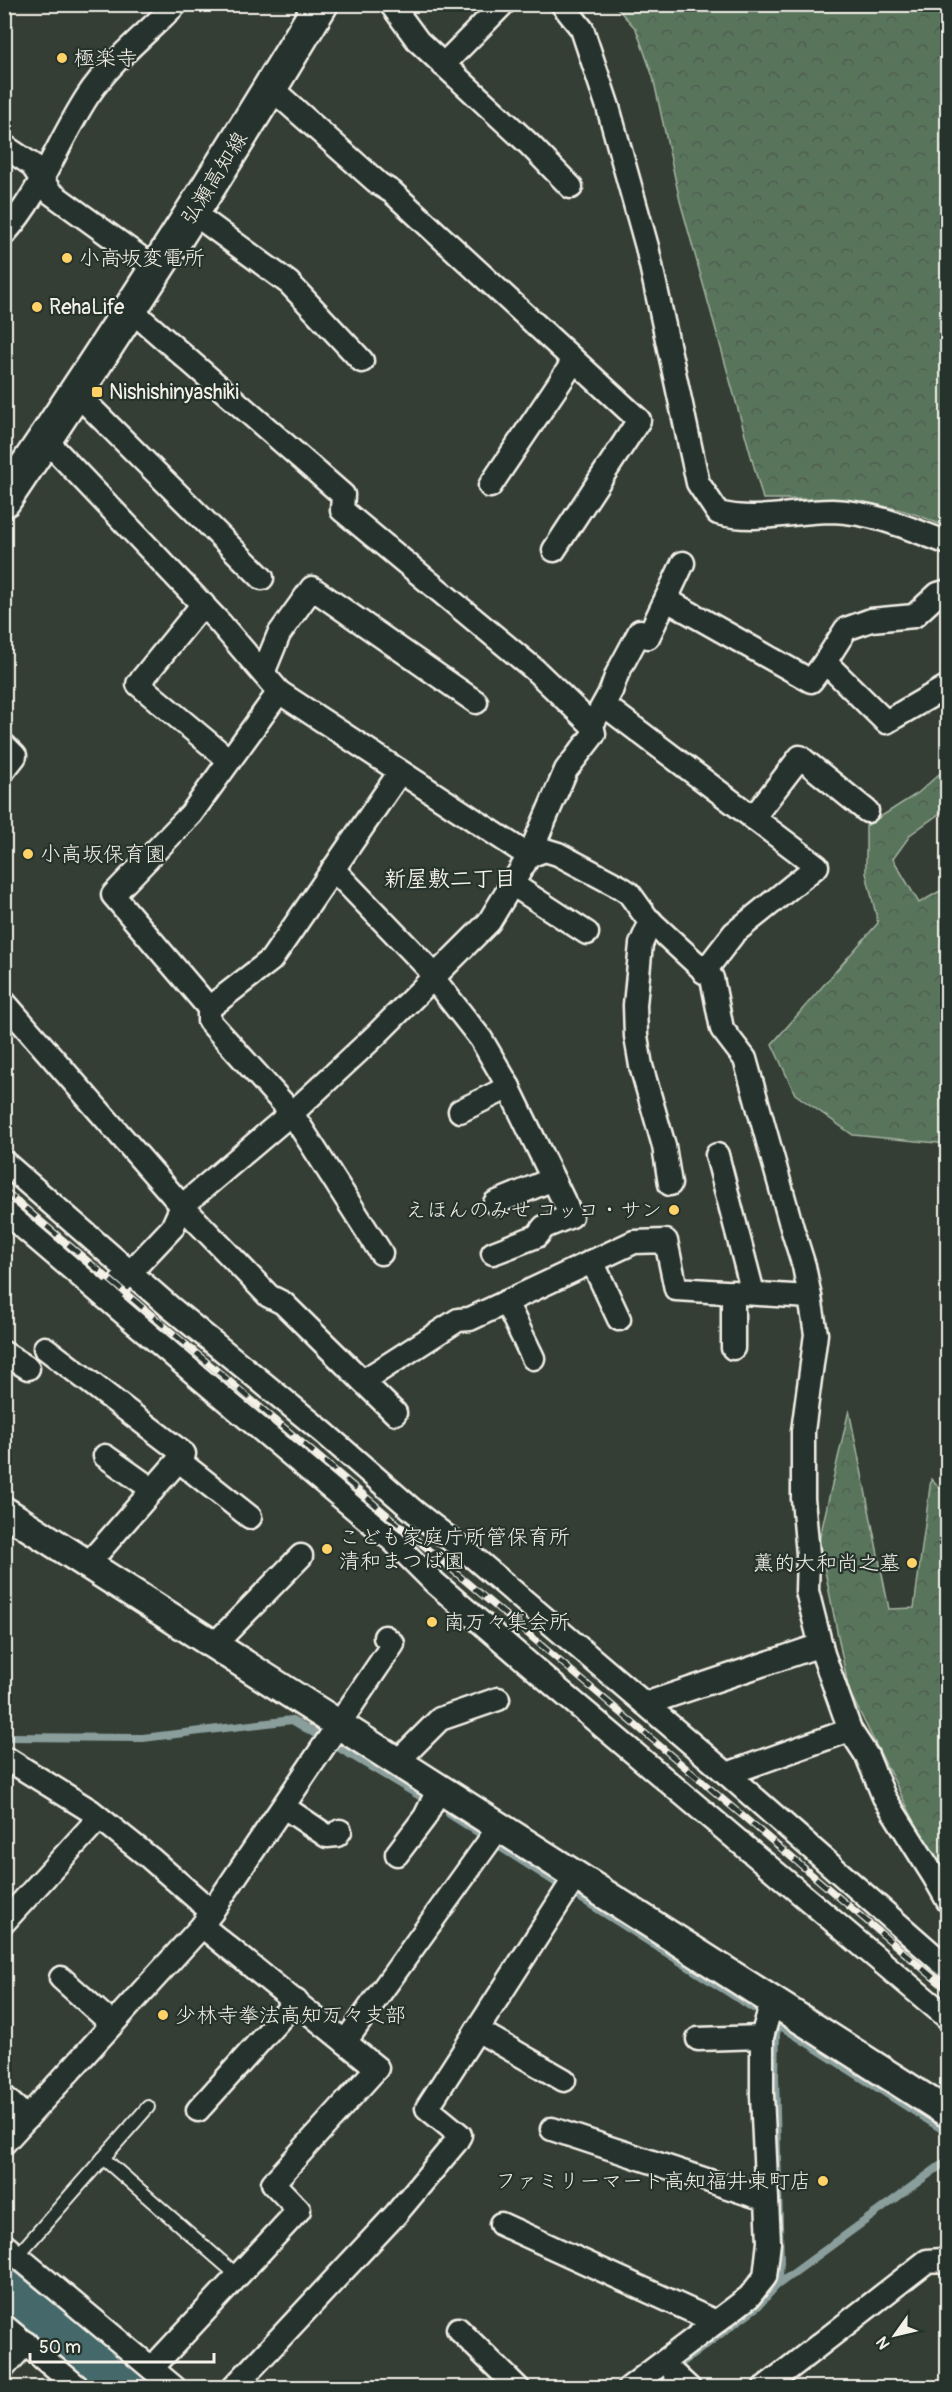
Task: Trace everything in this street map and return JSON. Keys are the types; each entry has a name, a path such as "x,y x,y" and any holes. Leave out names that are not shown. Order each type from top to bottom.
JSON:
{"main road":[{"name":"弘瀬高知線","path":"4,500 156,269 271,88 321,4"}],"street":[{"path":"4,234 34,194 40,179 88,96 113,65 176,4"},
{"path":"391,4 418,41 530,145 571,187"},
{"path":"443,65 503,4"},
{"path":"562,4 582,29 608,107 647,247 698,483 718,513 739,519 833,511 880,518 948,543"},
{"path":"271,88 379,184 392,192 639,420 554,550"},
{"path":"4,146 31,164 51,193 156,269"},
{"path":"192,212 289,283 362,360"},
{"path":"106,1298 172,1228 182,1206 376,1035 489,922 529,856 566,770 594,734 592,725 534,669 342,510 343,495 130,309"},
{"path":"490,486 574,361"},
{"path":"76,393 262,578"},
{"path":"45,439 203,604 279,692 529,856"},
{"path":"592,725 640,631 648,637 683,563"},
{"path":"263,673 279,634 312,588 476,702"},
{"path":"667,600 811,681 846,629 871,620 915,616 938,594 948,591"},
{"path":"203,604 138,684 229,760"},
{"path":"825,662 886,722 948,686"},
{"path":"279,692 191,814 113,895 209,1008 209,1021 291,1112 381,1253"},
{"path":"604,705 817,866 734,933 704,972"},
{"path":"4,745 15,756 4,770"},
{"path":"753,818 800,757 867,811"},
{"path":"209,1008 271,960 400,772"},
{"path":"529,856 545,850 558,854 629,893 651,921 712,978 722,1029 745,1059 804,1266 816,1334 803,1431 803,1499 808,1554 807,1591 821,1645 850,1730 867,1756 884,1797 948,1901"},
{"path":"333,868 434,976 481,1039 509,1087 572,1216 544,1227 537,1236 493,1253"},
{"path":"512,884 587,933"},
{"path":"651,921 641,944 635,1005 636,1036 641,1066 664,1146 670,1184"},
{"path":"4,1002 182,1206 269,1296 283,1303 394,1413"},
{"path":"460,1111 509,1087"},
{"path":"717,1155 743,1293 733,1348"},
{"path":"4,1162 171,1308 415,1512 473,1557 727,1774 948,1968"},
{"path":"495,1203 554,1179"},
{"path":"4,1211 392,1540 435,1583 556,1688 948,2018"},
{"path":"363,1381 458,1320 470,1319 634,1242 666,1240 676,1289 810,1297"},
{"path":"592,1261 619,1319"},
{"path":"506,1302 533,1358"},
{"path":"45,1348 184,1454 88,1564"},
{"path":"4,1353 28,1368"},
{"path":"105,1456 153,1490"},
{"path":"178,1460 250,1517"},
{"path":"4,1511 214,1644 330,1737 397,1762 948,2113"},
{"path":"214,1644 301,1556"},
{"path":"4,2143 207,1919 393,1644 385,1637"},
{"path":"645,1704 821,1645"},
{"path":"397,1762 440,1719 498,1699"},
{"path":"727,1774 850,1730"},
{"path":"4,1766 9,1760 99,1818 150,1858 207,1919 296,2001 377,2068 273,2183 299,2210 152,2368"},
{"path":"397,1854 425,1816 439,1788"},
{"path":"284,1807 327,1836 337,1835 340,1831"},
{"path":"4,1922 99,1818"},
{"path":"345,2042 500,1826"},
{"path":"233,2388 396,2214 456,2142 460,2135 427,2108 576,1876"},
{"path":"61,1978 111,2023"},
{"path":"198,2110 296,2001"},
{"path":"630,2388 675,2372 716,2322 749,2297 765,2277 769,2242 762,2095 762,2037 772,2002"},
{"path":"477,2030 564,2080"},
{"path":"698,2039 762,2037"},
{"path":"4,2097 27,2118"},
{"path":"552,2129 767,2200"},
{"path":"501,2224 716,2322"},
{"path":"11,2250 175,2388"},
{"path":"764,2388 927,2261 942,2260 948,2264"},
{"path":"4,2326 79,2388"},
{"path":"458,2329 518,2388"},
{"path":"4,2367 26,2343"}],"lane":[{"path":"11,2250 103,2158 148,2107"},
{"path":"103,2158 238,2276"}],"green space":[{"path":"614,5 947,5 947,528 902,510 880,505 834,500 763,499 680,201 653,77 636,29"},
{"path":"947,767 947,808 911,834 893,859 919,903 947,887 947,1144 853,1135 795,1094 772,1044 878,923 866,873 866,826 918,793"},
{"path":"849,1410 889,1609 914,1608 931,1479 947,1495 947,1886 849,1691 819,1541"}],"water":[{"path":"4,2263 158,2387 98,2387 5,2312"}],"waterway":[{"path":"4,1737 143,1738 292,1720 420,1796"},
{"path":"449,1814 482,1835"},
{"path":"497,1845 560,1885"},
{"path":"574,1894 753,2008"},
{"path":"648,2388 758,2306 775,2287 780,2262 775,2076 776,2033 779,2025 948,2133"},
{"path":"776,2286 948,2160"}],"railway":[{"path":"4,1190 948,1990"}],"place":[{"name":"極楽寺","path":"62,58"},
{"name":"小高坂変電所","path":"67,258"},
{"name":"RehaLife","path":"37,307"},
{"name":"Nishishinyashiki","path":"97,392"},
{"name":"小高坂保育園","path":"28,854"},
{"name":"えほんのみせ コッコ・サン","path":"674,1210"},
{"name":"こども家庭庁所管保育所 清和まつば園","path":"327,1549"},
{"name":"薫的大和尚之墓","path":"912,1563"},
{"name":"南万々集会所","path":"432,1622"},
{"name":"少林寺拳法高知万々支部","path":"163,2015"},
{"name":"ファミリーマート高知福井東町店","path":"823,2181"}],"district":[{"name":"新屋敷二丁目","path":"450,878"}]}
